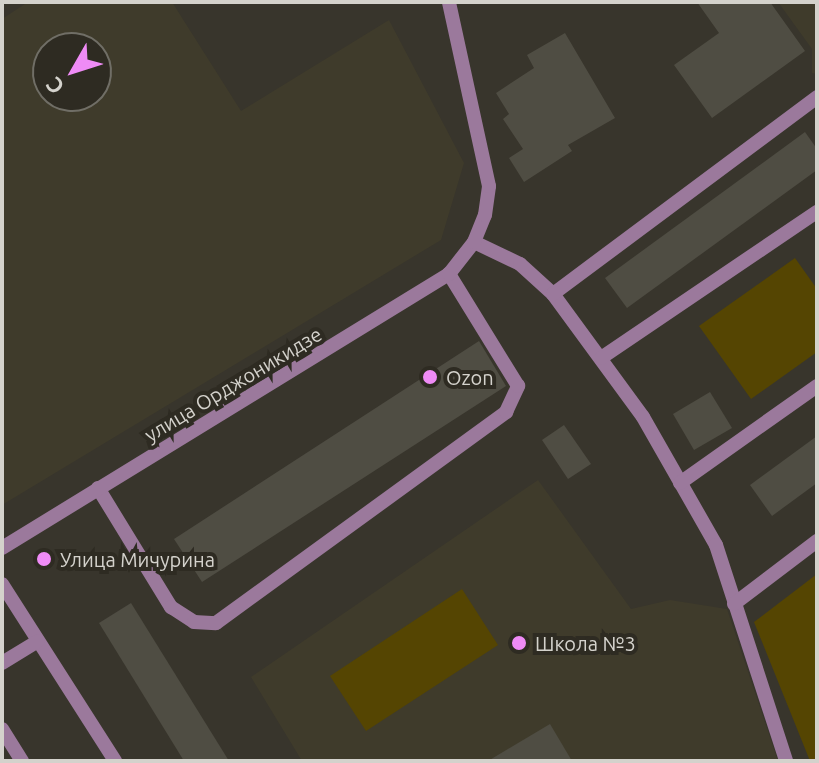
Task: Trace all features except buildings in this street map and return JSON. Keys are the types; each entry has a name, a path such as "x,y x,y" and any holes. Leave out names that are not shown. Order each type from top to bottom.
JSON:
{"street":[{"name":"улица Орджоникидзе","path":"2,548 449,274 474,242 485,215 489,186 449,2"},
{"path":"553,294 817,97"},
{"path":"601,358 817,212"},
{"path":"474,242 520,264 553,294 643,417 716,545 786,761"},
{"path":"98,488 171,607 194,622 216,623 506,412 518,386 449,274"},
{"path":"680,483 817,386"},
{"path":"734,604 817,541"},
{"path":"2,584 115,761"},
{"path":"2,663 38,641"},
{"path":"2,729 22,761"}],"shaded area":[{"path":"28,2 172,2 241,111 389,20 464,163 441,240 2,505 2,19"},
{"path":"778,2 817,2 817,74 812,73 812,49"},
{"path":"795,258 817,289 817,352 751,399 699,326"},
{"name":"Школа №3","path":"538,480 631,609 670,600 727,609 778,761 302,761 251,677"},
{"path":"817,574 817,761 810,761 754,622"},
{"path":"462,589 498,645 366,731 330,676"}],"place":[{"name":"Ozon","path":"430,377"},
{"name":"Улица Мичурина","path":"44,559"},
{"name":"Школа №3","path":"519,643"}]}
